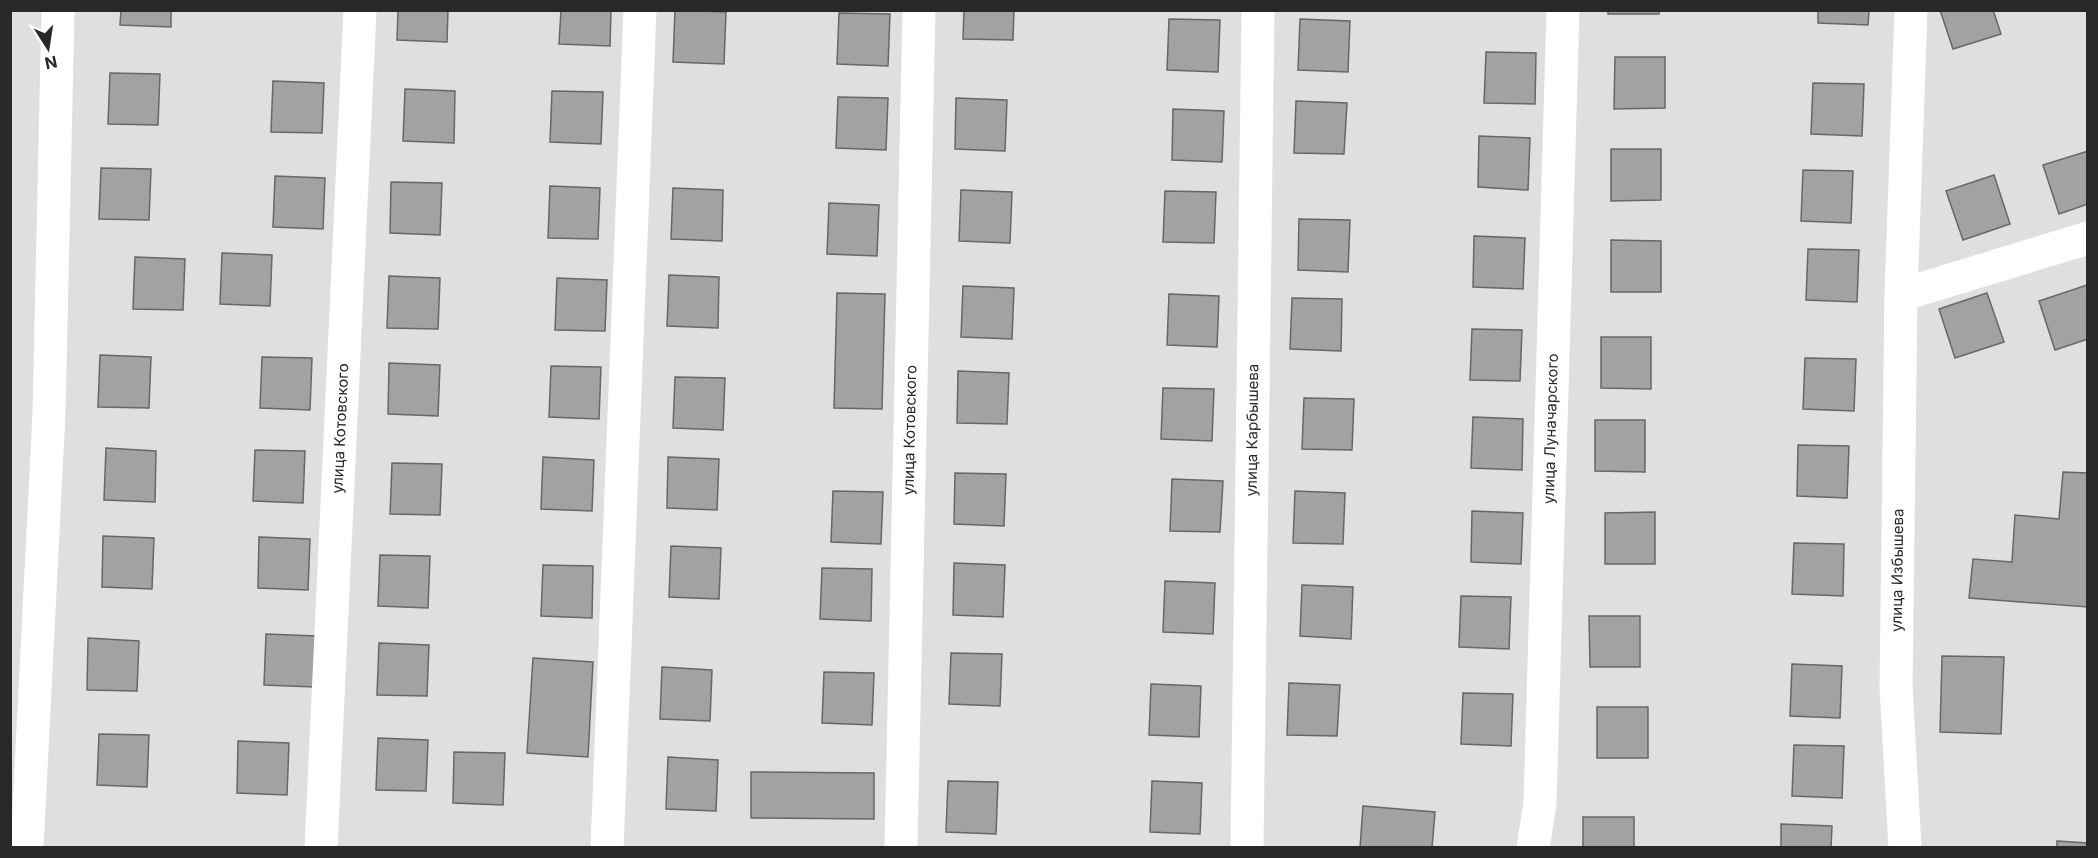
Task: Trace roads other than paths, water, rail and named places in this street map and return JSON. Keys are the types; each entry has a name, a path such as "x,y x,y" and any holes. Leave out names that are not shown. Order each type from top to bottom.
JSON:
{"street":[{"path":"27,848 49,413 58,10"},
{"name":"улица Котовского","path":"321,848 360,10"},
{"path":"607,848 640,10"},
{"name":"улица Котовского","path":"901,848 920,10"},
{"name":"улица Карбышева","path":"1247,848 1258,10"},
{"name":"улица Луначарского","path":"1533,848 1540,803 1563,10"},
{"name":"улица Избышева","path":"1905,848 1896,687 1901,295 1911,10"},
{"path":"1901,295 2088,238"}]}
